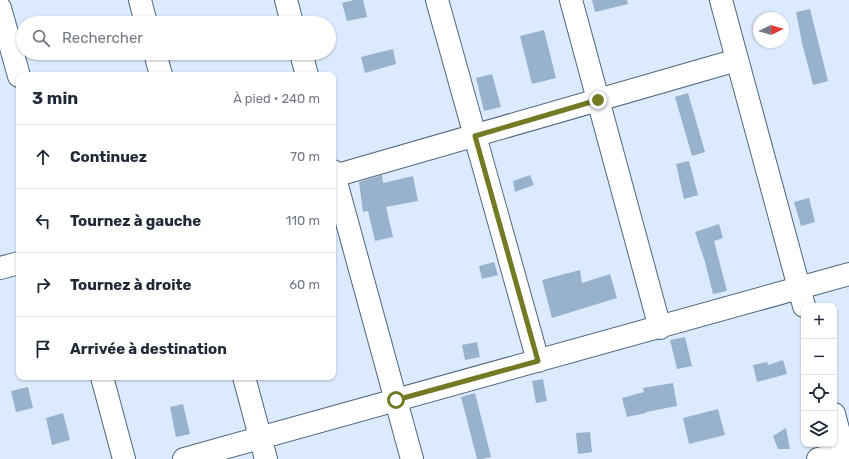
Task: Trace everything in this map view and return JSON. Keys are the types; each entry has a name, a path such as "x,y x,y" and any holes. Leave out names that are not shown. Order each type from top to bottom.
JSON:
{"street":[{"path":"140,0 144,16"},
{"path":"286,0 290,16"},
{"path":"437,0 538,361"},
{"path":"571,0 660,328"},
{"path":"721,0 802,298"},
{"path":"0,8 18,72"},
{"path":"156,60 160,72"},
{"path":"303,60 306,72"},
{"path":"336,173 475,136 737,60"},
{"path":"336,181 412,459"},
{"path":"0,268 16,264"},
{"path":"184,459 660,328 802,298 849,274"},
{"path":"103,380 124,459"},
{"path":"245,380 266,459"},
{"path":"818,459 845,455 837,425"}],"building":[{"path":"354,0 363,0 367,17 347,21 342,3"},
{"path":"592,0 627,0 628,4 595,12"},
{"path":"810,9 828,81 813,85 796,12"},
{"path":"544,30 556,78 532,84 520,36"},
{"path":"393,49 396,64 365,73 361,57"},
{"path":"492,74 501,107 484,111 476,78"},
{"path":"688,93 705,152 692,156 675,97"},
{"path":"689,161 698,195 684,199 676,164"},
{"path":"382,175 383,183 413,176 418,201 386,207 393,237 375,241 368,211 363,212 359,182"},
{"path":"530,175 534,185 515,192 513,181"},
{"path":"809,198 815,222 801,226 794,202"},
{"path":"719,224 723,238 714,241 727,291 713,294 705,262 695,232"},
{"path":"494,262 498,275 482,279 479,266"},
{"path":"580,270 582,283 610,274 617,298 552,318 542,280"},
{"path":"685,337 692,366 677,369 670,340"},
{"path":"477,342 480,357 465,360 462,345"},
{"path":"783,360 787,374 757,382 753,365 767,362 768,365"},
{"path":"543,379 547,401 536,403 532,381"},
{"path":"673,383 677,406 627,417 622,398 644,392 643,388"},
{"path":"28,387 33,408 16,412 11,391"},
{"path":"475,393 491,457 482,459 477,459 461,397"},
{"path":"183,404 190,434 176,437 170,407"},
{"path":"718,409 725,435 689,444 683,418"},
{"path":"63,413 70,440 52,445 46,418"},
{"path":"786,428 790,449 778,449 773,436"},
{"path":"590,432 592,452 578,454 576,433"}],"route":[{"path":"396,400 538,361 475,136 598,100"}]}
